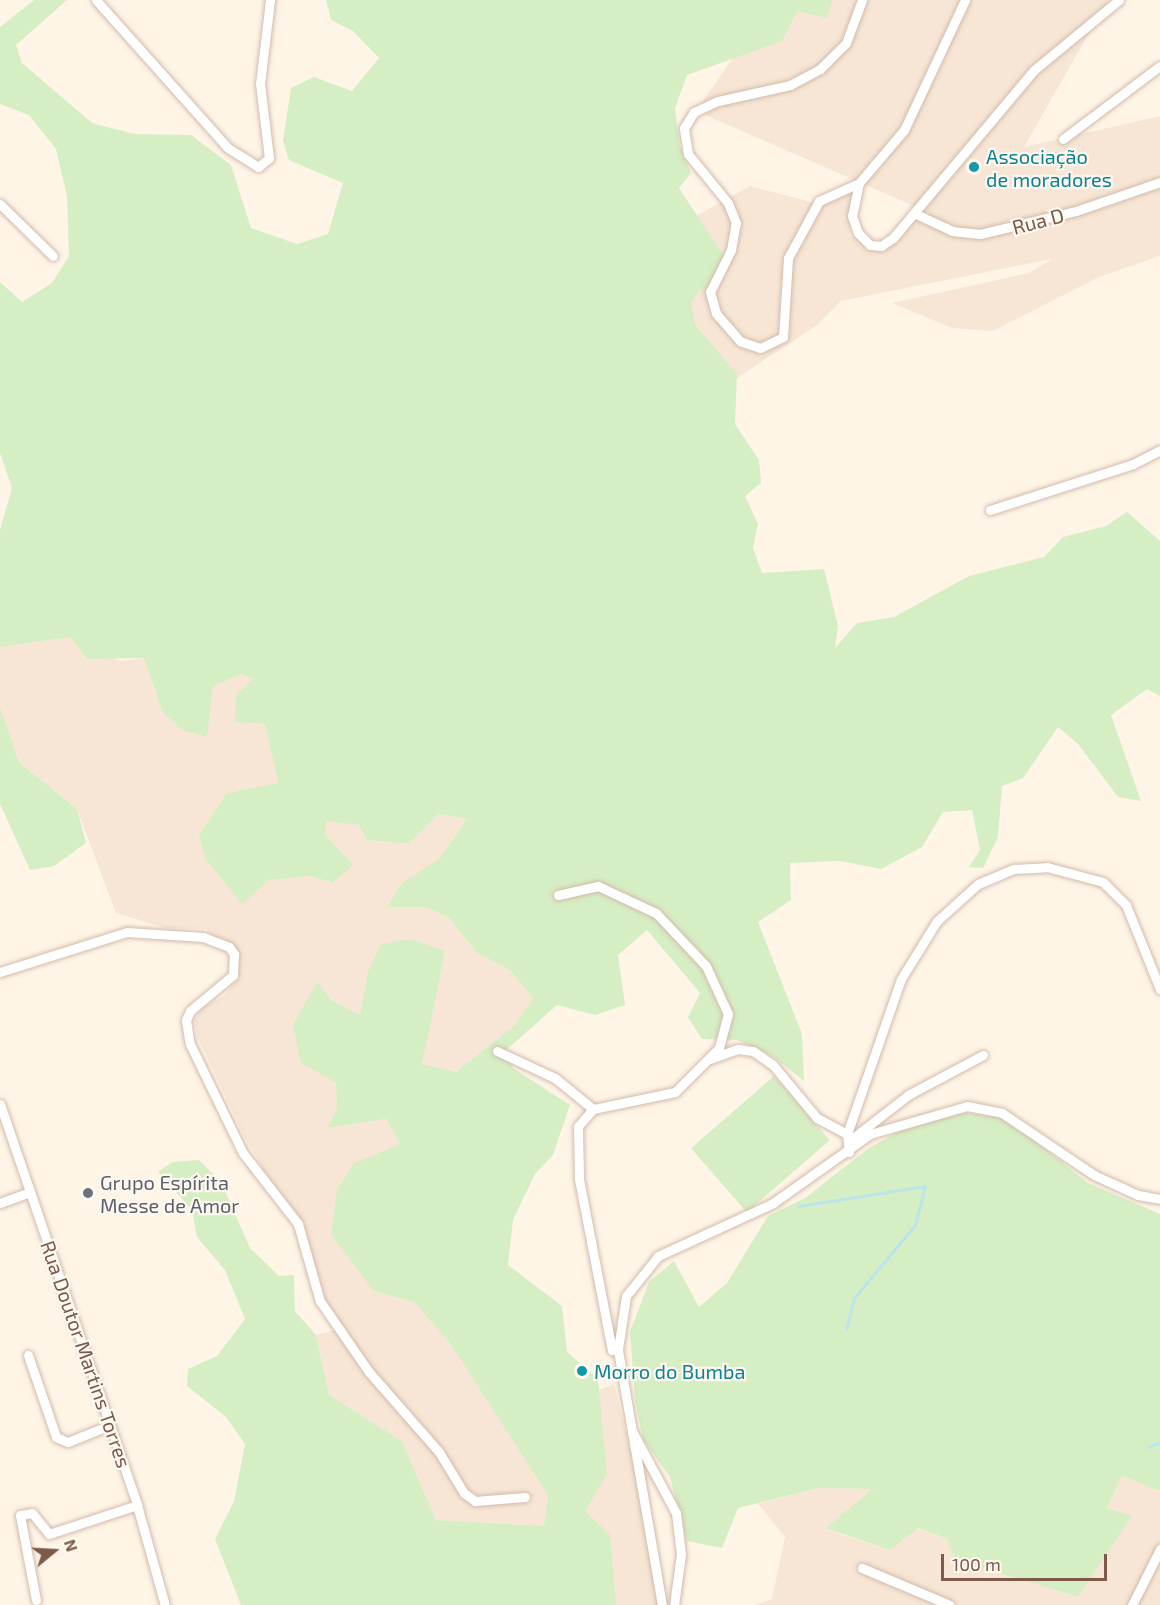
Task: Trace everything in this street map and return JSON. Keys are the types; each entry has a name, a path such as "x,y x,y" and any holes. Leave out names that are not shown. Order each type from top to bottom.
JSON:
{"street":[{"path":"96,0 243,160 258,167 269,158 260,84 270,0"},
{"path":"862,0 846,43 820,69 790,85 718,101 694,112 684,128 688,154 734,216 731,250 710,292 716,314 740,341 760,348 783,337 788,258 819,201 859,183 904,130 965,0"},
{"path":"859,183 852,216 858,233 870,245 886,244 916,214 1034,70 1119,0"},
{"path":"1063,139 1160,66"},
{"name":"Rua D","path":"916,214 952,231 980,234 1076,211 1160,182"},
{"path":"0,204 53,256"},
{"path":"990,510 1132,464 1160,450"},
{"path":"849,1152 848,1137 915,949 962,896 995,876 1047,867 1103,882 1126,905 1160,989"},
{"path":"558,895 598,886 656,913 688,942 726,1000 725,1032 711,1059"},
{"path":"0,972 127,932 203,937 229,947 234,954 233,975 190,1011 186,1020 190,1044 243,1153 298,1224 320,1301 464,1493 475,1501 525,1497"},
{"path":"618,1349 612,1350 579,1179 578,1125 593,1109 667,1097 711,1059 738,1049 753,1051 773,1065 817,1118 848,1137"},
{"path":"496,1051 555,1078 593,1109"},
{"path":"848,1137 908,1095 983,1055"},
{"name":"Rua Doutor Martins Torres","path":"0,1104 137,1505 165,1605"},
{"path":"662,1605 625,1415 618,1349 626,1296 657,1256 773,1203 849,1152 870,1134 935,1112 990,1108 1094,1175 1138,1195 1160,1198"},
{"path":"0,1203 30,1192"},
{"path":"28,1355 56,1437 68,1442 110,1425"},
{"path":"625,1415 676,1513 681,1554 674,1605"},
{"path":"36,1599 20,1515 32,1513 49,1534 137,1505"},
{"path":"1132,1605 1160,1549"},
{"path":"862,1568 950,1605"}],"shaded area":[{"path":"773,0 1108,0 1024,147 1160,116 1160,256 1099,277 993,331 952,328 892,303 1029,273 1052,259 841,301 817,325 724,387 672,286 696,216 750,186 819,204 858,190 849,236 887,243 902,226 930,213 696,111"},
{"path":"71,637 120,661 145,658 155,692 184,731 206,737 212,685 243,674 254,680 235,722 265,724 278,783 227,793 268,880 310,876 331,883 354,865 325,835 327,820 359,825 367,840 409,844 439,814 467,819 439,859 403,883 426,907 449,918 477,953 510,970 533,998 515,1025 456,1072 421,1064 445,951 368,971 360,1015 331,1000 317,983 301,1063 336,1083 337,1109 327,1128 386,1119 400,1144 374,1291 414,1301 450,1343 559,1406 614,1384 669,1605 563,1605 546,1510 544,1526 436,1520 402,1441 329,1395 316,1335 339,1329 320,1292 305,1239 244,1136 198,1038 194,1022 201,1009 225,995 237,979 226,947 206,929 166,928 116,913 77,809 19,762 0,707 0,647"},
{"path":"1122,1476 1160,1491 1160,1605 754,1605 772,1599 785,1537 758,1504 820,1488 874,1489 825,1528 890,1550 917,1528 947,1539 955,1560 1078,1597 1131,1517 1107,1509"}],"green space":[{"path":"34,0 67,0 16,45 22,63 92,123 134,134 191,135 231,165 251,228 297,244 328,234 343,183 289,160 283,141 291,88 314,77 352,91 379,58 353,31 331,20 326,0 832,0 827,18 797,11 782,41 687,75 675,108 679,143 691,173 679,188 724,256 711,286 698,291 691,304 695,325 737,374 735,424 759,460 761,483 745,496 758,524 753,548 762,573 824,569 838,626 835,648 857,623 894,617 969,576 1044,557 1063,537 1106,526 1127,512 1160,541 1160,696 1147,689 1111,715 1141,801 1118,797 1078,744 1058,727 1023,778 1002,786 998,837 983,868 969,867 980,850 972,810 943,812 922,847 881,869 840,861 790,863 791,900 758,922 802,1034 804,1081 774,1057 737,1040 702,1039 688,1017 700,993 647,930 618,955 625,1005 595,1015 557,1005 506,1050 513,1068 570,1105 553,1155 535,1174 513,1220 508,1265 562,1306 567,1352 598,1379 607,1474 585,1511 610,1535 616,1605 241,1605 215,1539 234,1501 245,1444 226,1417 187,1386 188,1369 217,1356 245,1319 225,1270 197,1237 192,1210 158,1172 172,1162 199,1160 221,1182 250,1248 279,1276 294,1275 295,1311 316,1335 329,1395 402,1441 436,1520 544,1526 548,1495 450,1343 414,1302 374,1291 331,1234 337,1190 354,1163 400,1144 386,1119 327,1128 337,1109 336,1083 301,1063 293,1025 317,982 331,1000 360,1015 368,971 381,944 412,939 445,951 422,1064 456,1072 515,1025 533,998 510,970 477,953 449,918 426,907 387,907 402,883 439,859 467,819 439,814 409,844 367,840 359,825 327,821 325,835 354,865 332,883 310,876 269,880 242,904 205,858 199,835 227,793 278,783 265,724 235,722 236,695 253,679 242,674 213,686 207,737 184,731 163,713 144,658 87,659 71,637 0,647 0,530 12,488 0,453 0,282 22,302 52,283 69,256 67,196 56,149 29,115 0,104 0,27"},
{"path":"0,707 19,762 77,809 86,843 54,866 30,870 0,804"},
{"path":"774,1076 830,1140 747,1212 691,1148"},
{"path":"965,1113 1006,1118 1088,1183 1160,1214 1160,1491 1122,1476 1107,1508 1132,1516 1078,1597 955,1560 947,1539 918,1528 890,1550 825,1528 873,1489 820,1488 738,1508 722,1548 687,1541 670,1477 643,1439 635,1400 630,1332 649,1282 674,1261 699,1307 727,1283 768,1216 805,1198 869,1148 915,1122"}],"waterway":[{"path":"799,1206 925,1186 915,1225 854,1298 846,1329"},
{"path":"1149,1447 1160,1442"}],"place":[{"name":"Associação de moradores","path":"974,167"},
{"name":"Grupo Espírita Messe de Amor","path":"88,1193"},
{"name":"Morro do Bumba","path":"582,1371"}]}
